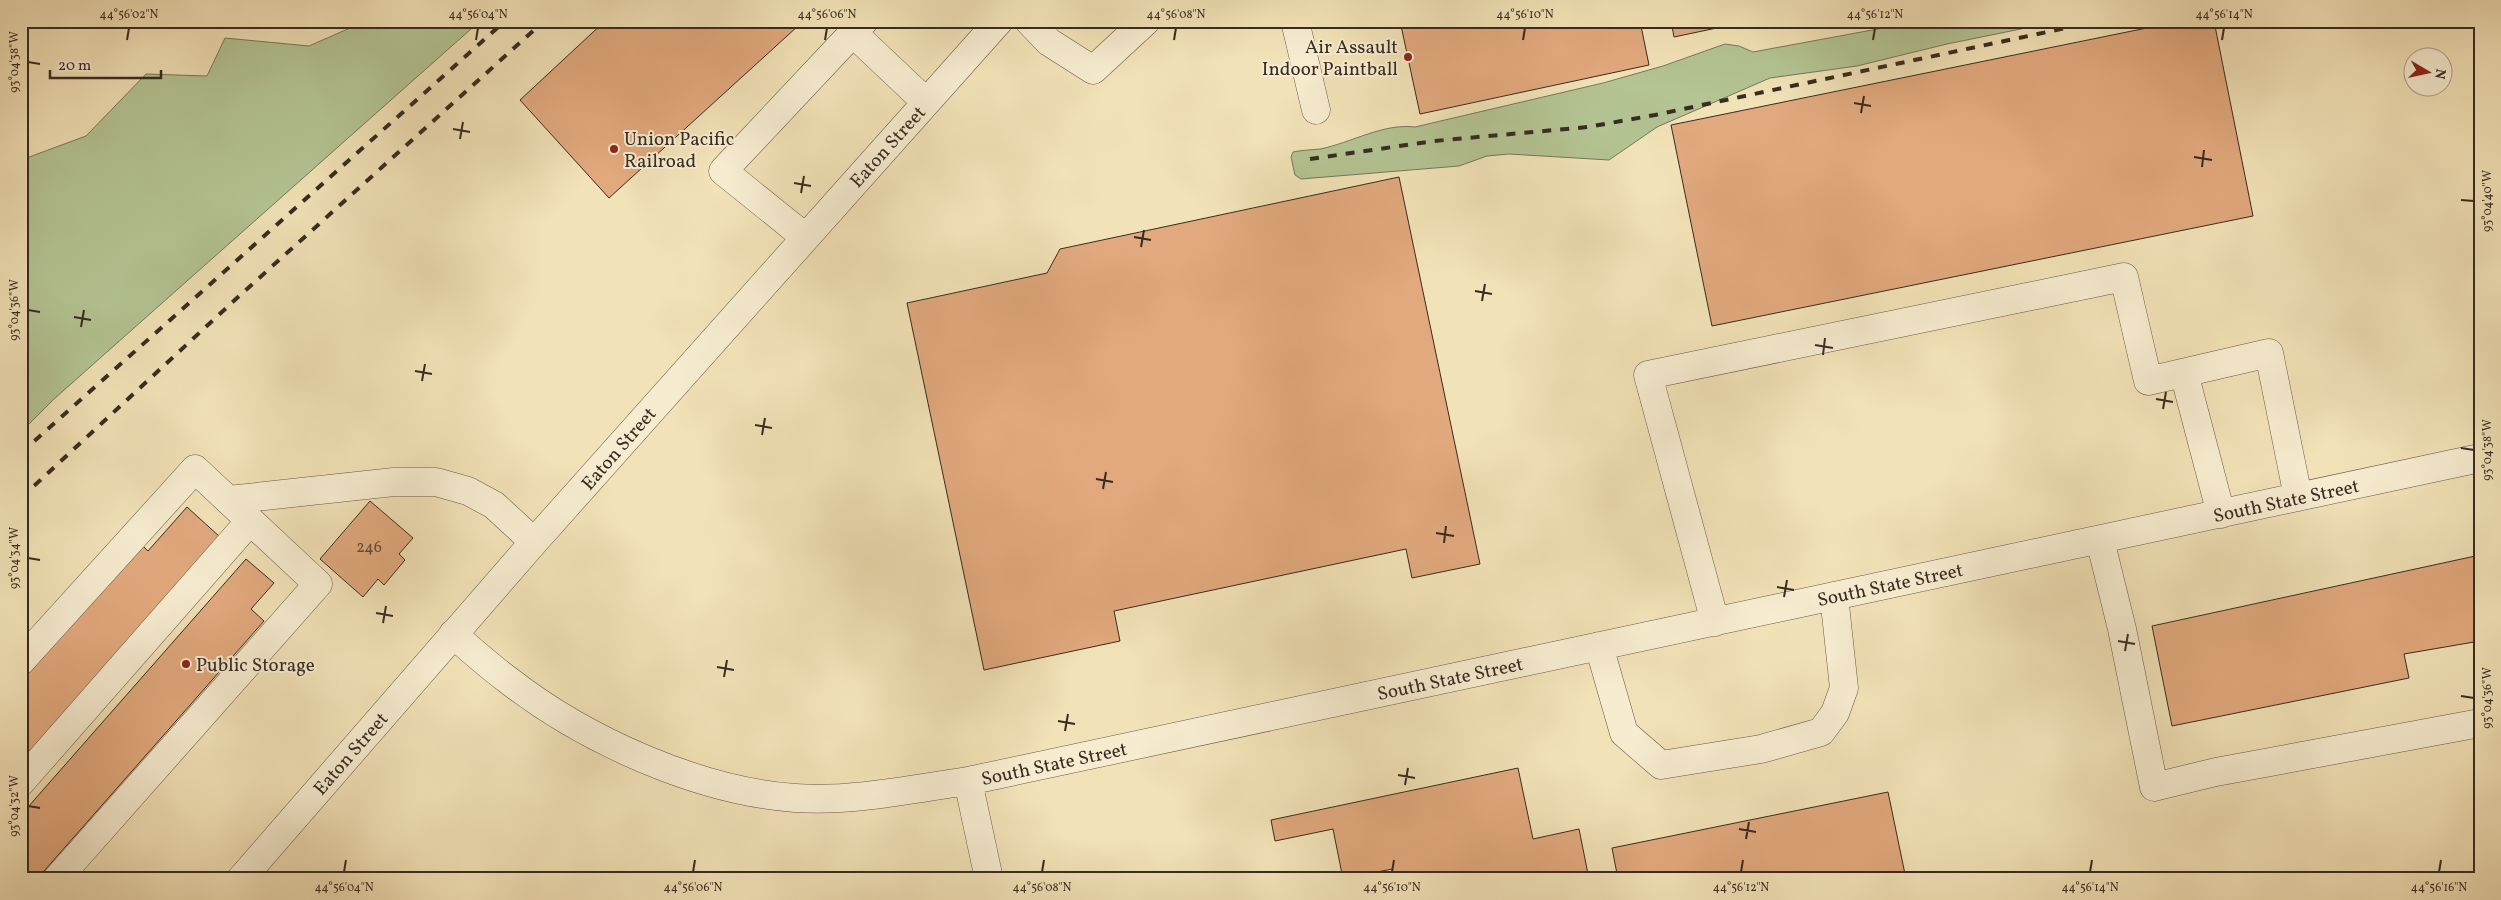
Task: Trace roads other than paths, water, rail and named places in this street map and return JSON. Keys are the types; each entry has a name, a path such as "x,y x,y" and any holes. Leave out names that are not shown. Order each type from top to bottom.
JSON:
{"street":[{"name":"Eaton Street","path":"241,879 534,542 999,21"},
{"path":"1029,21 1049,42 1093,70 1146,21"},
{"path":"1295,21 1316,110"},
{"path":"805,237 723,170 858,27 926,102"},
{"path":"1715,622 1648,375 2124,277 2148,381 2269,353 2298,497"},
{"path":"2184,372 2222,514"},
{"name":"South State Street","path":"453,634 509,681 580,728 630,754 687,775 742,789 795,798 845,798 968,781 2480,458"},
{"path":"21,662 195,469 318,584 57,879"},
{"path":"228,500 394,482 436,482 468,491 494,505 534,542"},
{"path":"21,782 250,521"},
{"path":"2100,540 2122,629 2154,787 2216,772 2480,723"},
{"path":"1599,646 1624,733 1661,765 1761,749 1821,732 1835,713 1844,688 1834,596"},
{"path":"968,781 989,879"}],"railway":[{"path":"21,453 505,21"},
{"path":"21,498 237,298 544,21"},
{"path":"1310,159 1434,141 1588,127 1655,115 2099,21"}],"place":[{"name":"Air Assault Indoor Paintball","path":"1408,57"},
{"name":"Union Pacific Railroad","path":"614,149"},
{"name":"Public Storage","path":"186,664"}]}
